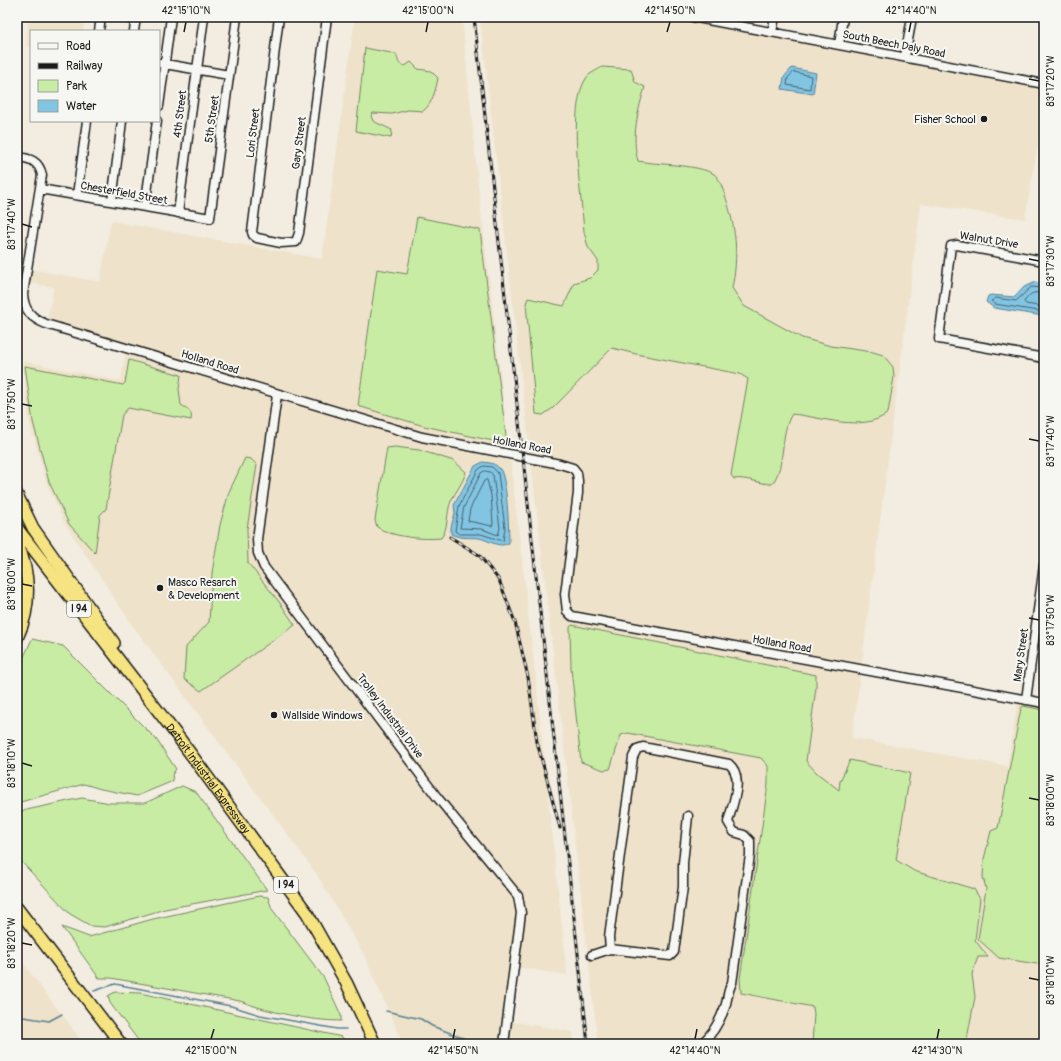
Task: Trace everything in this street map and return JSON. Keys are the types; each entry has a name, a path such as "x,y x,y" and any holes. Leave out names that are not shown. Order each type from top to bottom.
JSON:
{"highway":[{"path":"17,495 32,528 131,667 141,690"},
{"name":"Detroit Industrial Expressway","path":"17,528 179,738 307,914 347,984 375,1044"},
{"path":"17,542 24,557 28,590 23,622 17,638"},
{"path":"17,908 121,1044"}],"street":[{"path":"99,30 101,17"},
{"path":"134,30 136,17"},
{"path":"160,92 162,63 171,17"},
{"name":"4th Street","path":"178,213 204,17"},
{"name":"5th Street","path":"205,218 210,218 237,17"},
{"name":"Lori Street","path":"267,240 254,237 252,232 279,17"},
{"name":"Gary Street","path":"267,240 289,243 296,242 298,239 327,17"},
{"name":"South Beech Daly Road","path":"692,17 706,18 1044,84"},
{"path":"772,32 775,17"},
{"path":"839,45 843,17"},
{"path":"905,57 912,17"},
{"path":"162,63 229,75"},
{"path":"78,195 87,122"},
{"path":"112,202 122,122"},
{"path":"146,207 157,122"},
{"name":"Holland Road","path":"17,157 30,159 40,167 42,175 23,294 25,307 33,318 46,324 277,395 422,436 560,464 573,468 578,477 578,493 565,594 567,611 574,617 1044,703"},
{"name":"Chesterfield Street","path":"40,189 205,218"},
{"name":"Walnut Drive","path":"1044,261 957,245 951,246 939,339 1044,358"},
{"name":"Trolley Industrial Drive","path":"277,395 257,538 259,558 268,573 436,796 518,896 521,913 504,1044"},
{"name":"Mary Street","path":"1026,700 1044,565"},
{"path":"610,949 609,938 633,757 638,749 643,747 729,764 735,769 738,779 728,822 734,832 744,835 750,841 750,855 732,983 727,992 725,1006 710,1036 701,1044"},
{"path":"592,956 610,949 670,956 674,952 684,887 684,862 688,816"}],"shaded area":[{"path":"28,17 85,17 83,30 30,30 30,47 27,47"},
{"path":"355,17 462,17 478,184 535,672 567,975 510,966 503,1020 573,1032 574,1044 403,1044 363,953 316,873 133,626 65,524 47,484 29,421 23,361 121,381 127,345 47,320 54,287 28,283 30,269 100,282 111,221 322,259"},
{"path":"480,17 665,17 1044,90 1044,108 1025,219 921,204 852,738 1007,766 1018,701 1044,705 1044,1044 598,1044"},
{"path":"17,956 29,971 84,1044 17,1044"}],"green space":[{"path":"365,48 396,54 401,65 405,66 411,62 418,69 431,71 438,78 435,92 431,101 423,111 408,110 392,114 373,113 371,116 373,121 392,130 391,138 356,131"},
{"path":"602,67 631,69 635,82 645,87 635,133 638,161 698,168 714,174 718,178 729,207 734,230 736,253 732,288 744,306 802,338 831,346 873,352 883,355 893,367 894,377 888,413 878,419 855,423 792,414 788,422 780,467 772,484 744,479 734,479 731,475 748,379 740,374 612,348 553,408 543,415 536,414 526,303 528,298 564,306 574,283 590,278 598,270 598,261 588,247 584,232 576,129 577,108 581,90 587,77"},
{"path":"417,217 480,230 507,444 424,426 358,406 377,269 407,274"},
{"path":"129,360 181,375 179,389 181,405 191,412 191,420 128,408 122,415 106,509 100,515 95,553 69,524 49,482 33,422 25,366 123,385 125,383"},
{"path":"395,447 419,450 454,461 466,472 451,501 444,534 441,538 426,539 408,537 391,533 377,527 375,520 387,448"},
{"path":"245,458 251,459 257,465 247,529 248,563 280,603 295,625 201,691 184,679 186,647 209,622 212,573 220,525 229,492"},
{"path":"17,550 24,594 17,628"},
{"path":"572,625 816,675 816,688 806,761 817,773 839,790 840,781 850,760 910,773 896,860 914,871 974,889 980,899 975,940 988,957 978,957 972,974 975,997 966,1044 812,1044 813,1007 741,993 740,979 768,784 768,766 761,758 628,733 621,735 610,769 604,770 581,762 571,668 570,627"},
{"path":"32,639 63,646 156,739 176,769 172,775 173,781 137,796 84,784 17,803 17,672"},
{"path":"1023,706 1044,710 1044,950 1042,962 1037,964 999,958 978,939 986,889 983,877 984,859 991,831 998,828 1021,708"},
{"path":"182,786 196,792 267,890 165,909 105,927 91,926 70,914 17,857 17,812 82,798 110,803 145,803"},
{"path":"259,896 268,897 272,909 324,978 341,1015 341,1021 303,1018 263,1009 240,1001 111,978 99,978 62,927 89,937 153,919"},
{"path":"115,992 140,993 342,1037 346,1044 141,1044 110,1003 108,996"}],"water":[{"path":"792,68 816,73 813,94 782,89 784,77"},
{"path":"1036,282 1044,285 1043,316 994,308 986,302 988,296 991,295 1015,297 1024,287"},
{"path":"483,462 496,466 500,469 502,474 506,493 509,527 509,543 505,545 498,545 479,538 455,536 451,534 451,527 455,513 454,505 475,466"}],"waterway":[{"path":"94,991 115,984 231,1006 260,1015 337,1029 346,1029"},
{"path":"386,1011 421,1019 432,1026 479,1044"},
{"path":"17,1016 49,1021 62,1014"}],"railway":[{"path":"474,17 588,1044"},
{"path":"450,537 479,555 499,580 515,622 528,677 537,742 560,828"}],"place":[{"name":"Fisher School","path":"984,119"},
{"name":"Masco Resarch & Development","path":"160,588"},
{"name":"Wallside Windows","path":"274,715"}]}
